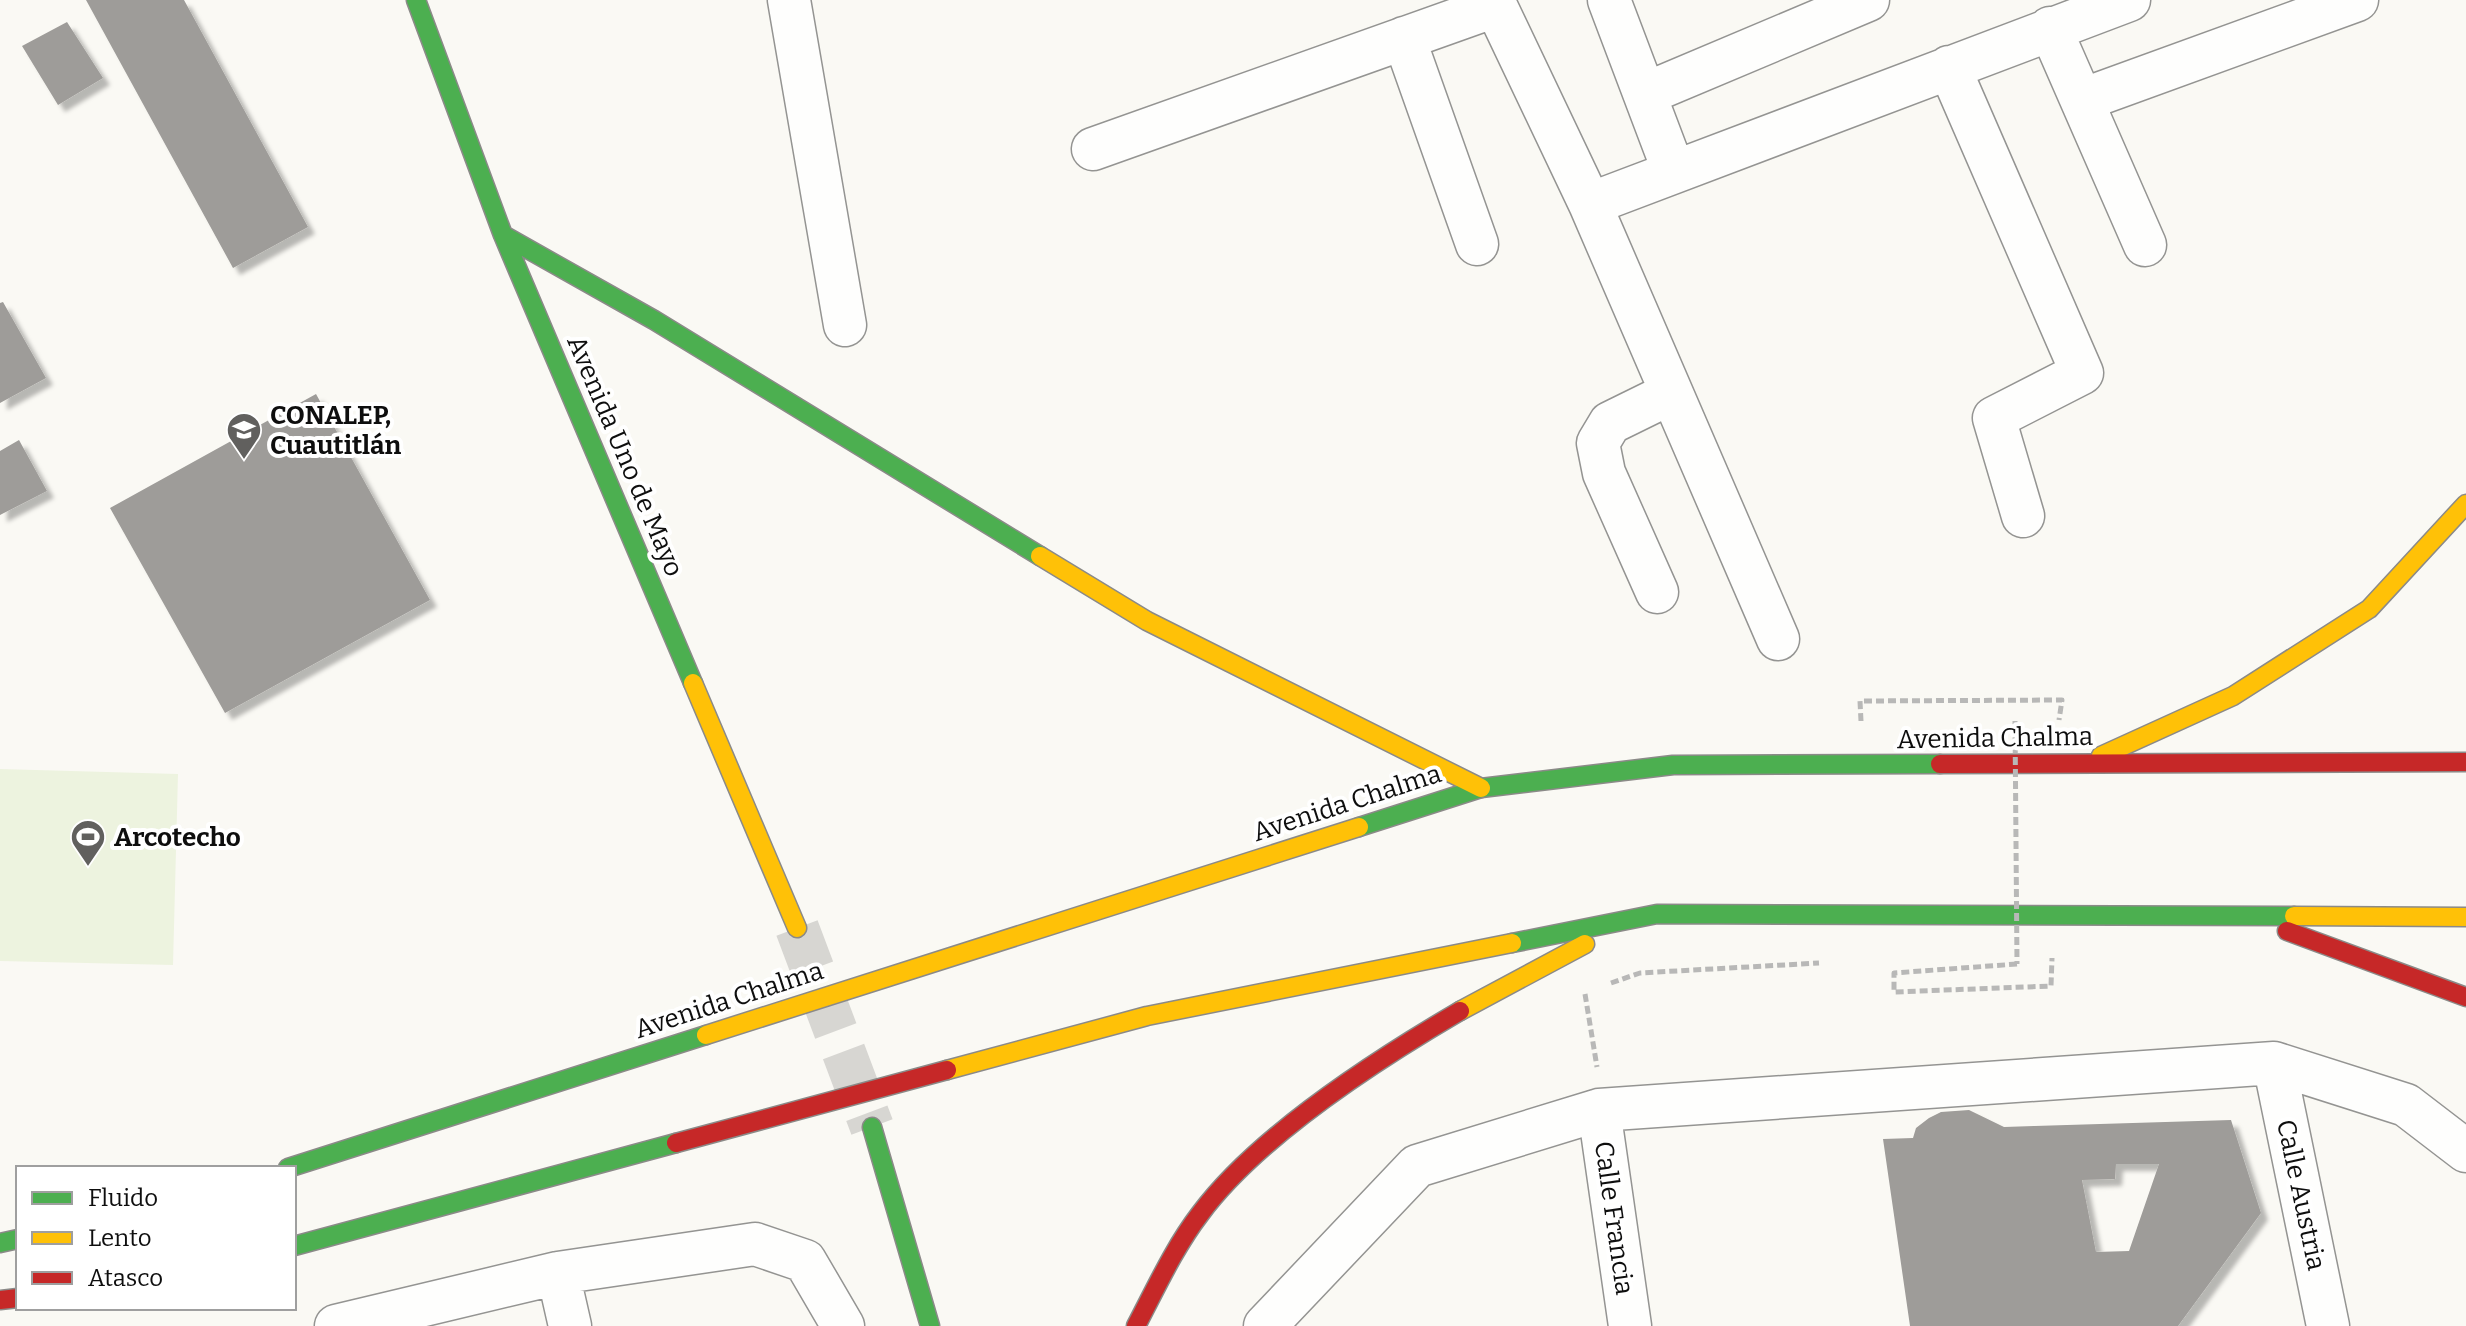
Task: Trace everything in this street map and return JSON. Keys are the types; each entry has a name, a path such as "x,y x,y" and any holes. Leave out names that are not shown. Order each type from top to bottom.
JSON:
{"main road":[{"name":"Avenida Uno de Mayo","path":"416,0 503,235 797,928"},
{"path":"503,235 668,328 1147,621 1481,788"},
{"path":"2087,763 2233,696 2369,609 2466,504"},
{"name":"Avenida Chalma","path":"294,1166 1481,788 1673,765 2466,762"},
{"path":"1136,1326 1208,1202 1333,1095 1468,1006 1562,955 1657,914"},
{"path":"296,1245 1147,1016 1657,914 2246,919 2466,917"},
{"path":"2246,919 2348,951 2466,997"},
{"path":"872,1127 930,1326"}],"street":[{"path":"789,0 845,325"},
{"path":"1609,0 1674,172"},
{"path":"1645,94 1868,0"},
{"path":"1590,204 2129,0"},
{"path":"2082,100 2357,0"},
{"path":"1093,149 1494,3 1590,204 1669,394 1778,639"},
{"path":"2050,28 2145,245"},
{"path":"1404,38 1477,244"},
{"path":"1949,67 2082,373 1994,418 2023,516"},
{"path":"1657,592 1604,473 1598,443 1610,423 1669,394"},
{"path":"1265,1326 1417,1166 1599,1110 2274,1063 2406,1105 2466,1151"},
{"name":"Calle Austria","path":"2274,1063 2328,1326"},
{"name":"Calle Francia","path":"1599,1110 1630,1326"},
{"path":"336,1326 558,1273 755,1244 805,1261 843,1326"},
{"path":"558,1273 570,1326"}],"path":[{"path":"1860,701 2062,700 2060,720 2045,720"},
{"path":"2019,962 2015,721 2030,721"},
{"path":"2037,960 2052,960"},
{"path":"1930,962 2019,962"},
{"path":"2019,962 1894,973 1894,992 2051,986"},
{"path":"1599,1110 1600,1086 1584,992 1640,973 1824,963"}],"green space":[{"name":"Arcotecho","path":"0,769 178,774 173,965 0,961"}],"building":[{"path":"86,0 184,0 308,227 233,268"},
{"path":"67,22 103,78 58,105 22,46"},
{"path":"3,302 46,378 0,403 0,303"},
{"path":"316,394 430,600 225,713 110,508"},
{"path":"19,440 47,491 0,515 0,451"},
{"path":"1969,1110 2004,1127 2231,1120 2261,1213 2178,1326 1910,1326 1883,1139 1913,1138 1916,1128 1941,1112","holes":["2116,1164 2159,1164 2129,1251 2096,1252 2082,1180 2115,1179"]}],"tunnel":[{"path":"797,928 872,1127"}],"traffic: fast":[{"path":"416,0 503,235 693,683"},
{"path":"503,235 654,320 1040,556"},
{"path":"1359,827 1481,788 1673,765 1940,764"},
{"path":"1512,943 1657,914 2294,916"},
{"path":"294,1166 706,1035"},
{"path":"872,1127 930,1326"},
{"path":"296,1245 676,1143"},
{"path":"0,1243 16,1239"}],"traffic: slow":[{"path":"2101,756 2233,696 2369,609 2466,504"},
{"path":"1040,556 1147,621 1481,788"},
{"path":"693,683 797,928"},
{"path":"706,1035 1359,827"},
{"path":"2294,916 2466,917"},
{"path":"947,1070 1147,1016 1512,943"},
{"path":"1460,1011 1585,944"}],"traffic: jam":[{"path":"1940,764 2466,762"},
{"path":"2287,931 2466,997"},
{"path":"1136,1326 1191,1227 1224,1185 1253,1157 1321,1102 1460,1011"},
{"path":"676,1143 947,1070"},
{"path":"0,1300 16,1298"}],"place":[{"name":"CONALEP, Cuautitlán","path":"244,461"},
{"name":"Arcotecho","path":"88,868"}]}
